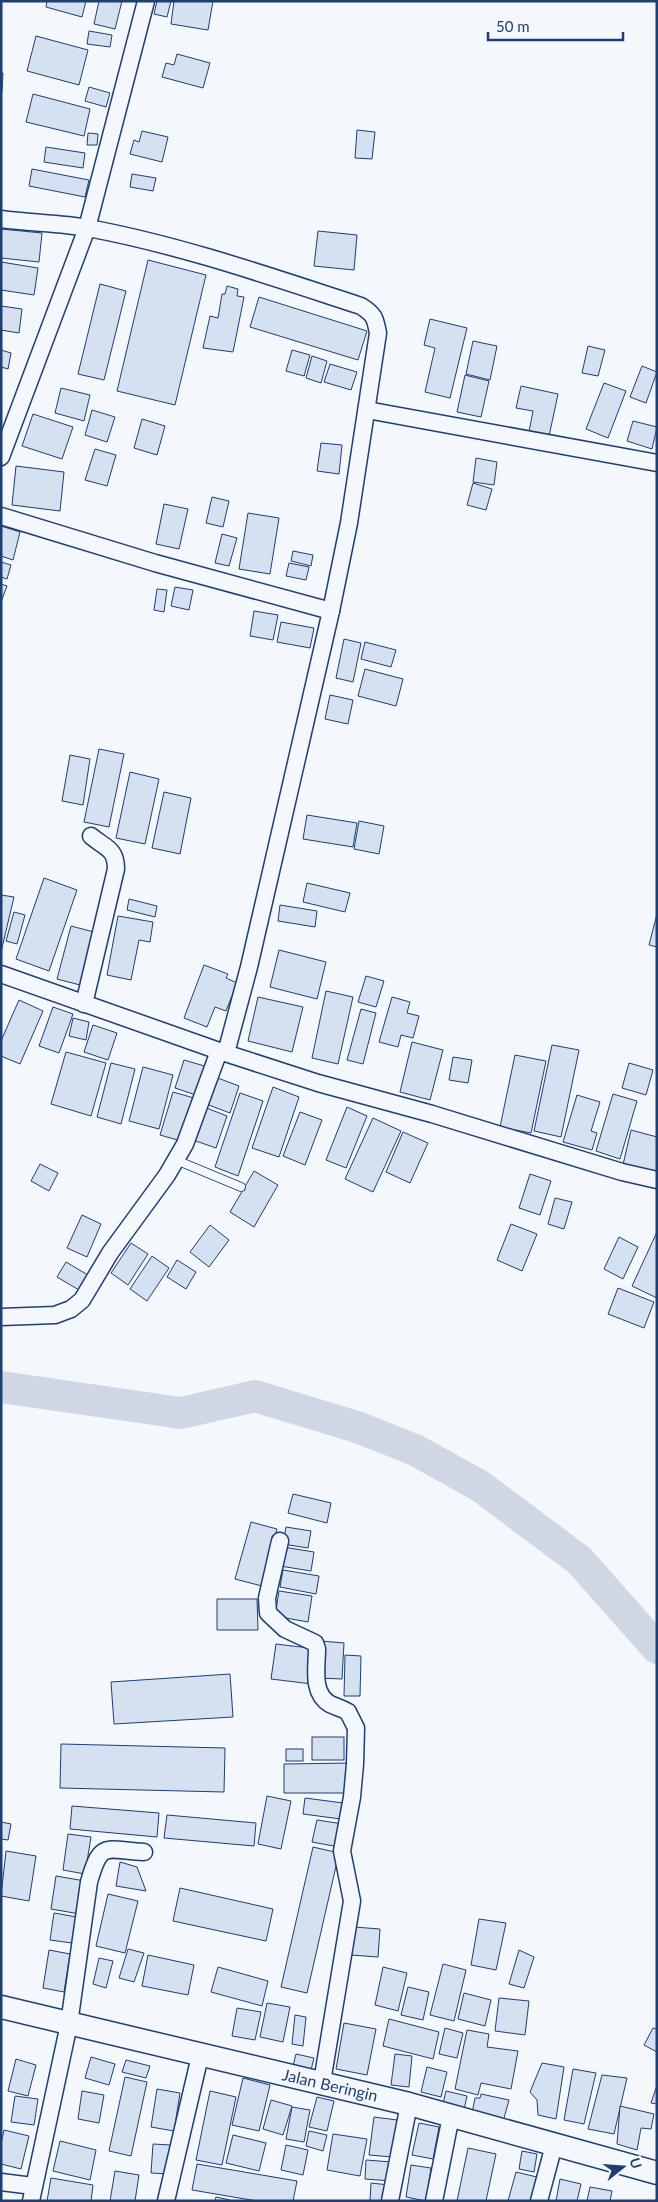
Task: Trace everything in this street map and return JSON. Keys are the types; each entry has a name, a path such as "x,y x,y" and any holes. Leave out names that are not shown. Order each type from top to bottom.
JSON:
{"street":[{"path":"1,457 87,228 146,1"},
{"path":"1,219 87,228 163,246 279,279 361,306 372,313 378,333 349,523 331,611 250,967 223,1052 185,1144 176,1160 110,1253 79,1303 71,1309 55,1315 1,1317"},
{"path":"366,410 657,463"},
{"path":"1,516 155,563 331,611"},
{"path":"84,1004 116,869 114,854 91,836"},
{"path":"1,974 223,1052 318,1083 432,1114 622,1172 657,1180"},
{"path":"280,1541 267,1598 268,1613 286,1629 315,1643 317,1649 317,1689 322,1698 348,1712 356,1728 352,1797 342,1852 352,1901 322,2082"},
{"path":"1,2182 32,2193 69,2024 89,1882 95,1860 100,1853 107,1850 144,1852"},
{"name":"Jalan Beringin","path":"1,2007 200,2056 322,2082 409,2104 657,2173"},
{"path":"166,2201 200,2056"},
{"path":"390,2201 409,2104"},
{"path":"434,2201 451,2116"},
{"path":"539,2201 554,2145"}],"lane":[{"path":"176,1160 241,1187"}],"building":[{"path":"47,1 86,1 82,17 46,7"},
{"path":"99,1 122,1 115,29 94,24"},
{"path":"157,1 171,1 167,17 154,14"},
{"path":"174,1 213,1 208,30 171,24"},
{"path":"89,31 112,35 110,47 87,44"},
{"path":"36,36 88,50 79,85 27,71"},
{"path":"177,54 210,63 203,88 162,77 166,63 174,65"},
{"path":"1,73 3,73 2,91 1,91"},
{"path":"89,87 110,93 106,107 85,101"},
{"path":"33,94 90,109 84,136 26,122"},
{"path":"357,130 375,132 372,159 355,158"},
{"path":"142,131 168,137 162,162 130,154 134,140 139,142"},
{"path":"88,133 98,134 97,145 87,145"},
{"path":"46,147 85,153 83,168 44,162"},
{"path":"32,169 89,180 85,197 29,186"},
{"path":"132,174 156,178 153,191 130,187"},
{"path":"1,229 42,233 39,262 1,258"},
{"path":"318,231 357,235 354,270 314,266"},
{"path":"148,260 206,275 175,405 117,391"},
{"path":"1,262 38,268 34,295 1,290"},
{"path":"100,284 126,291 104,380 78,374"},
{"path":"227,286 238,289 237,296 244,297 233,352 203,348 210,316 218,318 222,294 225,294"},
{"path":"259,297 367,331 358,360 250,327"},
{"path":"1,306 22,309 19,333 1,330"},
{"path":"430,319 467,328 450,398 425,392 435,348 424,345"},
{"path":"473,341 497,346 490,380 466,374"},
{"path":"588,346 605,350 598,376 582,373"},
{"path":"1,350 11,353 8,369 1,367"},
{"path":"292,350 310,355 304,376 286,371"},
{"path":"312,356 327,361 321,383 306,378"},
{"path":"330,364 357,372 351,390 324,382"},
{"path":"642,366 657,372 646,403 630,397"},
{"path":"465,375 489,381 481,417 457,412"},
{"path":"604,383 626,391 608,438 586,429"},
{"path":"521,386 558,394 548,441 528,437 533,411 516,408"},
{"path":"61,388 90,395 84,421 55,413"},
{"path":"92,410 115,417 107,442 85,435"},
{"path":"33,414 73,427 62,459 22,446"},
{"path":"142,419 165,426 157,455 134,448"},
{"path":"633,421 657,427 652,449 627,441"},
{"path":"321,443 342,445 339,474 317,471"},
{"path":"95,449 116,455 107,486 85,480"},
{"path":"476,458 497,462 494,485 473,482"},
{"path":"16,466 64,472 60,511 12,505"},
{"path":"473,483 492,489 486,510 467,505"},
{"path":"212,497 229,501 223,527 206,523"},
{"path":"164,504 188,509 179,549 156,544"},
{"path":"248,513 279,518 270,574 239,569"},
{"path":"1,526 20,532 13,560 1,556"},
{"path":"222,534 237,538 229,566 215,563"},
{"path":"293,551 313,555 311,566 291,561"},
{"path":"1,562 11,565 7,579 1,577"},
{"path":"289,563 309,567 306,580 286,576"},
{"path":"1,584 7,586 1,602"},
{"path":"175,587 193,590 189,610 171,606"},
{"path":"157,589 167,590 164,612 154,610"},
{"path":"254,611 278,615 273,640 250,636"},
{"path":"281,622 314,628 310,648 277,642"},
{"path":"344,639 361,643 353,682 336,678"},
{"path":"365,642 396,650 391,667 361,659"},
{"path":"365,669 403,679 396,706 358,696"},
{"path":"330,695 353,700 348,724 325,719"},
{"path":"99,749 124,754 109,827 84,822"},
{"path":"70,755 90,759 83,805 62,801"},
{"path":"130,772 159,779 145,844 116,838"},
{"path":"164,792 191,798 180,854 152,848"},
{"path":"307,815 357,823 353,847 303,839"},
{"path":"359,821 384,826 379,854 354,849"},
{"path":"44,878 77,890 49,971 16,959"},
{"path":"307,883 350,893 345,912 303,902"},
{"path":"1,895 14,897 1,952"},
{"path":"129,899 157,906 155,917 127,910"},
{"path":"280,905 317,911 315,927 278,921"},
{"path":"14,912 25,915 17,944 6,941"},
{"path":"657,914 657,947 649,945"},
{"path":"118,916 153,922 150,942 139,940 131,980 107,975"},
{"path":"71,926 94,932 80,985 57,979"},
{"path":"279,950 326,962 317,999 270,987"},
{"path":"204,965 228,974 226,978 237,983 226,1011 215,1007 207,1027 184,1018"},
{"path":"366,976 384,981 376,1007 358,1002"},
{"path":"326,991 353,997 338,1064 312,1058"},
{"path":"258,997 303,1007 292,1052 248,1041"},
{"path":"392,997 410,1002 407,1013 419,1016 413,1038 401,1035 398,1047 379,1042"},
{"path":"19,1000 43,1011 20,1064 1,1056 1,1041"},
{"path":"53,1007 73,1014 59,1053 39,1046"},
{"path":"361,1009 376,1013 363,1064 347,1060"},
{"path":"73,1018 89,1022 86,1040 69,1036"},
{"path":"93,1025 117,1033 108,1060 84,1052"},
{"path":"412,1042 443,1050 430,1100 400,1092"},
{"path":"552,1045 579,1050 561,1137 534,1131"},
{"path":"66,1052 106,1063 91,1116 51,1104"},
{"path":"515,1055 546,1061 531,1133 500,1127"},
{"path":"453,1057 472,1060 468,1083 449,1080"},
{"path":"184,1060 208,1067 199,1096 175,1088"},
{"path":"111,1063 135,1069 121,1124 97,1117"},
{"path":"629,1063 653,1070 646,1095 622,1088"},
{"path":"143,1067 173,1075 159,1129 129,1121"},
{"path":"215,1077 239,1086 230,1113 206,1104"},
{"path":"273,1087 299,1097 279,1157 252,1148"},
{"path":"173,1092 194,1098 181,1141 160,1135"},
{"path":"240,1093 263,1101 238,1176 215,1167"},
{"path":"613,1094 637,1101 620,1159 596,1151"},
{"path":"577,1095 600,1102 591,1131 597,1133 592,1150 563,1142"},
{"path":"204,1107 227,1116 216,1148 193,1140"},
{"path":"347,1107 367,1116 346,1168 326,1160"},
{"path":"300,1112 322,1120 305,1165 283,1156"},
{"path":"373,1118 401,1131 373,1192 345,1179"},
{"path":"631,1130 657,1137 657,1178 622,1169"},
{"path":"403,1132 428,1143 410,1183 386,1172"},
{"path":"40,1164 58,1173 49,1191 31,1181"},
{"path":"254,1171 278,1185 254,1227 230,1212"},
{"path":"530,1174 551,1181 540,1215 519,1208"},
{"path":"555,1198 572,1202 564,1229 548,1224"},
{"path":"82,1215 101,1224 87,1257 67,1248"},
{"path":"511,1224 537,1234 522,1271 497,1260"},
{"path":"210,1225 229,1240 209,1267 190,1252"},
{"path":"657,1232 657,1298 632,1286"},
{"path":"619,1237 638,1247 623,1279 604,1269"},
{"path":"131,1243 148,1254 128,1285 111,1273"},
{"path":"152,1256 169,1268 147,1301 130,1289"},
{"path":"177,1260 196,1272 186,1289 167,1277"},
{"path":"66,1262 93,1278 84,1293 57,1277"},
{"path":"618,1288 654,1302 644,1328 608,1314"},
{"path":"293,1494 331,1503 327,1523 288,1513"},
{"path":"251,1522 277,1529 262,1586 235,1579"},
{"path":"286,1527 311,1531 308,1548 283,1544"},
{"path":"283,1547 314,1552 311,1571 280,1566"},
{"path":"283,1570 319,1576 316,1594 280,1587"},
{"path":"279,1591 312,1596 308,1622 275,1616"},
{"path":"217,1599 257,1599 258,1630 217,1630"},
{"path":"321,1641 344,1643 342,1679 319,1678"},
{"path":"276,1644 317,1649 312,1684 271,1679"},
{"path":"345,1655 361,1656 360,1696 344,1696"},
{"path":"230,1674 233,1717 114,1724 111,1682"},
{"path":"312,1737 344,1737 344,1760 312,1760"},
{"path":"61,1744 225,1748 224,1792 60,1788"},
{"path":"286,1749 303,1749 303,1761 286,1761"},
{"path":"352,1763 352,1793 284,1793 284,1764"},
{"path":"267,1796 291,1801 281,1849 258,1844"},
{"path":"305,1798 343,1803 341,1819 303,1814"},
{"path":"72,1806 159,1813 157,1837 70,1829"},
{"path":"167,1815 256,1823 254,1846 164,1838"},
{"path":"317,1820 343,1824 339,1847 312,1842"},
{"path":"1,1822 11,1824 8,1840 1,1839"},
{"path":"68,1834 91,1837 85,1874 63,1870"},
{"path":"313,1847 339,1853 307,1993 281,1987"},
{"path":"6,1851 36,1856 29,1901 1,1896"},
{"path":"120,1862 137,1867 146,1891 116,1886"},
{"path":"56,1876 85,1881 80,1914 51,1909"},
{"path":"180,1888 273,1909 266,1941 173,1921"},
{"path":"108,1894 138,1901 125,1953 96,1946"},
{"path":"54,1913 77,1917 72,1943 50,1940"},
{"path":"479,1919 506,1923 496,1970 471,1965"},
{"path":"354,1927 380,1929 378,1957 351,1955"},
{"path":"128,1949 144,1953 134,1982 119,1978"},
{"path":"49,1950 70,1954 64,1992 43,1988"},
{"path":"519,1950 534,1957 524,1988 509,1984"},
{"path":"148,1955 194,1965 188,1995 142,1986"},
{"path":"99,1958 113,1961 106,1988 93,1984"},
{"path":"443,1964 466,1970 454,2021 430,2015"},
{"path":"218,1967 268,1981 262,2006 211,1992"},
{"path":"383,1967 407,1973 398,2011 375,2005"},
{"path":"408,1987 429,1992 423,2020 401,2015"},
{"path":"464,1993 491,2000 485,2026 458,2019"},
{"path":"499,1998 529,2001 525,2035 495,2031"},
{"path":"267,2003 290,2007 283,2042 260,2037"},
{"path":"237,2008 261,2012 255,2040 232,2036"},
{"path":"295,2015 306,2017 303,2046 292,2044"},
{"path":"389,2019 439,2032 433,2059 383,2046"},
{"path":"344,2023 376,2029 367,2075 336,2069"},
{"path":"445,2028 463,2033 457,2058 439,2054"},
{"path":"653,2028 657,2029 657,2052 644,2045"},
{"path":"467,2030 489,2034 487,2047 518,2051 511,2089 481,2083 478,2095 455,2089"},
{"path":"296,2054 314,2058 310,2074 292,2070"},
{"path":"395,2054 412,2056 409,2087 391,2085"},
{"path":"91,2057 115,2064 109,2085 85,2078"},
{"path":"16,2059 36,2065 28,2096 8,2091"},
{"path":"126,2060 150,2066 146,2078 122,2072"},
{"path":"542,2063 564,2067 556,2119 538,2115 537,2100 530,2092"},
{"path":"427,2067 447,2072 441,2097 421,2092"},
{"path":"573,2069 596,2073 584,2124 564,2120"},
{"path":"602,2075 627,2078 614,2134 588,2129"},
{"path":"125,2077 147,2082 131,2156 109,2151"},
{"path":"243,2078 270,2085 259,2131 232,2125"},
{"path":"657,2085 657,2104 651,2103"},
{"path":"157,2089 180,2093 174,2131 151,2127"},
{"path":"82,2091 104,2095 99,2123 78,2119"},
{"path":"210,2091 236,2097 222,2165 196,2160"},
{"path":"446,2091 467,2096 463,2114 442,2108"},
{"path":"481,2094 509,2100 503,2122 472,2113 475,2098 480,2098"},
{"path":"15,2096 38,2099 34,2125 11,2122"},
{"path":"317,2097 334,2101 327,2131 309,2127"},
{"path":"271,2100 292,2106 283,2135 263,2129"},
{"path":"620,2106 654,2114 651,2129 641,2128 637,2150 617,2144"},
{"path":"292,2107 310,2110 304,2142 286,2139"},
{"path":"374,2117 397,2120 393,2157 369,2155"},
{"path":"419,2123 439,2127 433,2159 412,2155"},
{"path":"4,2130 29,2136 21,2169 1,2164 1,2143"},
{"path":"309,2131 327,2135 323,2151 306,2146"},
{"path":"333,2134 367,2139 360,2176 327,2170"},
{"path":"233,2135 266,2143 259,2171 226,2163"},
{"path":"60,2141 96,2150 90,2180 53,2171"},
{"path":"153,2144 171,2145 169,2174 151,2173"},
{"path":"286,2145 308,2150 303,2175 281,2170"},
{"path":"468,2148 496,2154 486,2201 457,2201"},
{"path":"522,2151 537,2154 534,2172 519,2169"},
{"path":"366,2160 392,2162 391,2181 365,2179"},
{"path":"197,2164 297,2181 293,2201 257,2201 192,2190"},
{"path":"411,2165 431,2168 426,2201 406,2197"},
{"path":"115,2171 139,2175 135,2201 110,2201"},
{"path":"516,2172 541,2178 535,2201 508,2201"},
{"path":"51,2178 93,2185 91,2201 47,2201"},
{"path":"560,2179 581,2184 577,2201 556,2201"},
{"path":"371,2183 389,2185 387,2201 370,2201"},
{"path":"590,2187 612,2191 610,2201 587,2201"},
{"path":"216,2197 230,2200 230,2201 215,2201"}],"waterway":[{"path":"1,1387 181,1413 255,1396 357,1427 415,1450 480,1486 579,1560 657,1648"}]}
